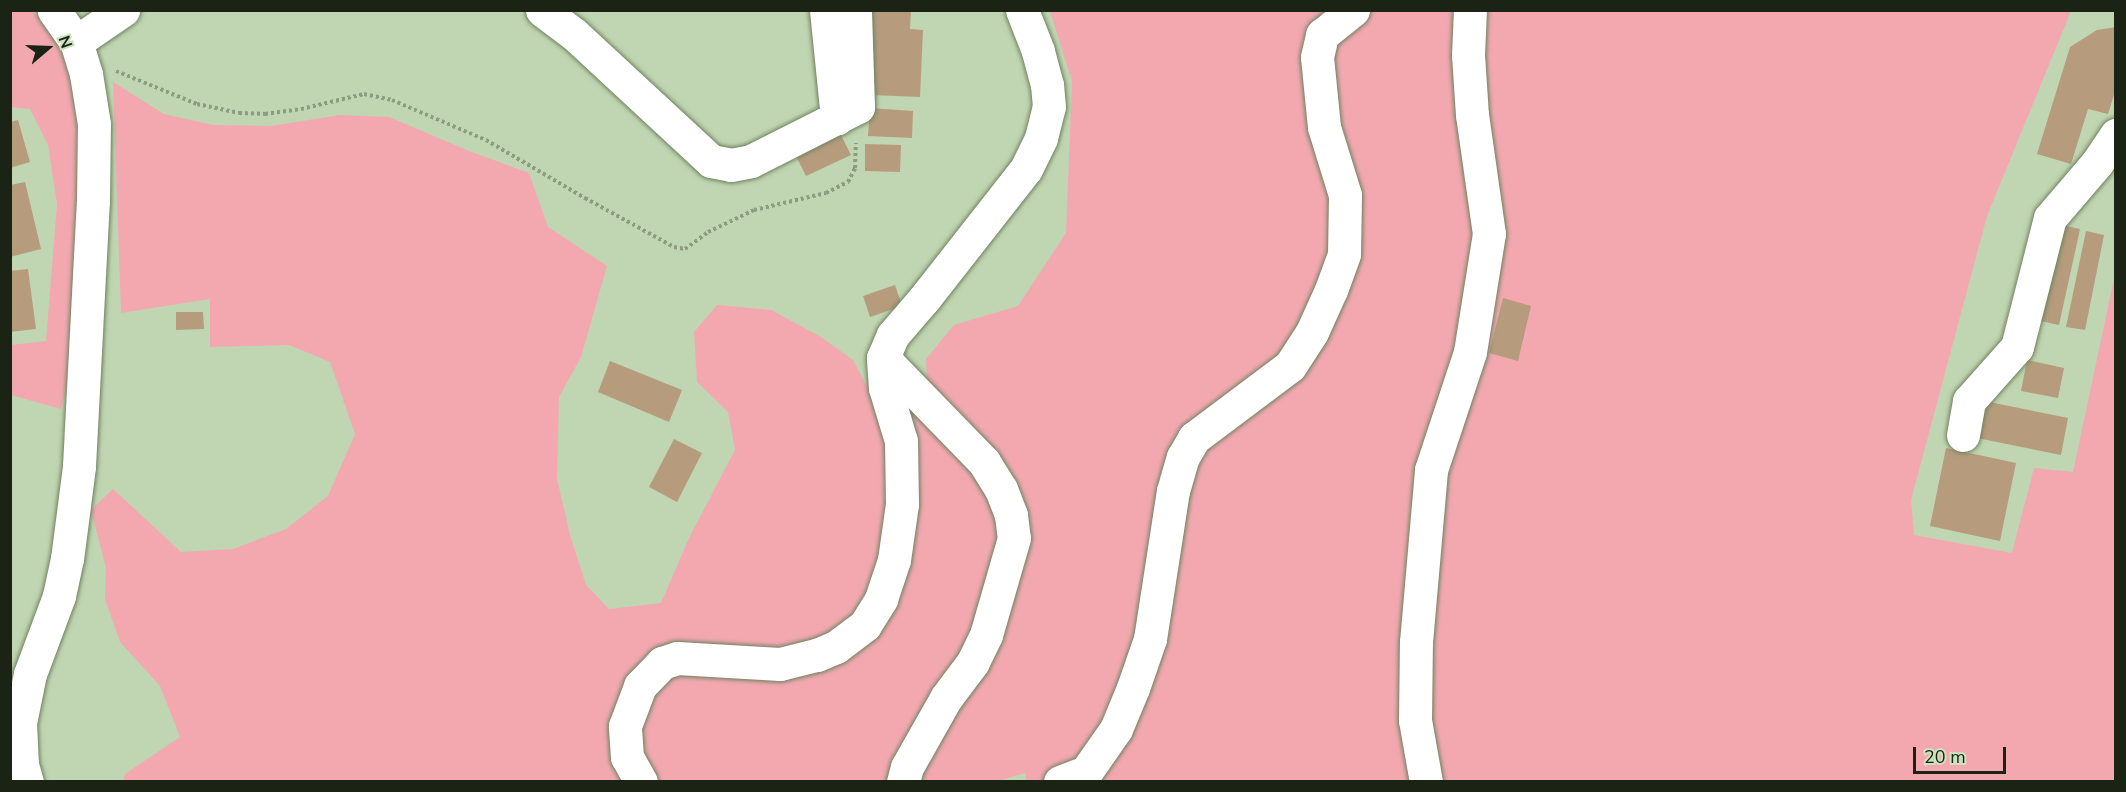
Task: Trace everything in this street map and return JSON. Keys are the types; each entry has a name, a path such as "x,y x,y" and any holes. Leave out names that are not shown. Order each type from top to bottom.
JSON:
{"street":[{"path":"27,782 22,765 20,723 30,674 59,596 68,559 79,466 93,202 94,124 86,75 76,42 54,10"},
{"path":"76,42 123,10"},
{"path":"542,10 574,34 711,161 731,165 751,161 848,113"},
{"path":"826,10 848,113"},
{"path":"848,113 855,10"},
{"path":"641,782 627,757 625,726 639,686 662,663 677,658 780,664 817,654 837,647 865,626 880,599 894,560 902,504 901,441 885,388 883,358 893,334 1026,169 1041,138 1049,107 1047,85 1038,51 1022,10"},
{"path":"1060,782 1086,772 1116,729 1133,688 1150,639 1173,491 1183,458 1194,438 1290,366 1312,332 1331,290 1344,254 1345,195 1324,127 1317,57 1322,35 1353,10"},
{"path":"1426,782 1415,720 1416,642 1431,470 1470,352 1489,234 1472,115 1468,12"},
{"path":"1963,435 1970,401 2017,347 2050,218 2097,163 2115,135"},
{"path":"883,358 984,462 1001,489 1011,515 1014,538 986,634 973,662 946,698 908,767 903,782"}],"path":[{"path":"86,75 120,70 197,104 239,113 266,114 301,109 364,94 392,100 486,140 594,204 674,247 685,249 708,232 754,210 826,193 848,182 855,168 848,113"}],"shaded area":[{"path":"10,11 32,11 42,20 67,55 83,118 74,356 61,409 11,395 11,345 46,341 57,204 48,145 30,109 11,107"},
{"path":"1050,11 2071,11 1987,216 1911,500 1914,535 2012,553 2034,468 2073,472 2115,274 2115,781 1027,782 1025,773 995,782 123,781 125,774 180,737 160,686 120,642 105,599 106,568 91,510 113,489 181,552 233,549 286,529 328,496 355,434 330,362 289,345 210,347 210,299 121,313 113,82 164,114 213,125 271,126 340,115 389,117 469,151 529,173 548,227 607,266 581,357 559,397 557,479 570,535 586,585 609,609 661,603 689,538 735,450 728,412 697,382 694,332 717,305 771,310 821,337 853,360 873,398 927,387 926,359 954,325 1018,306 1066,233 1072,81"}],"building":[{"path":"867,10 911,10 910,29 923,30 920,97 871,95 873,35 867,34"},
{"path":"2116,27 2116,88 2108,114 2088,109 2071,164 2037,154 2070,47 2097,30"},
{"path":"870,108 913,111 912,138 868,136"},
{"path":"18,120 30,162 10,168 10,122"},
{"path":"837,127 851,155 806,176 792,148"},
{"path":"865,144 901,145 900,172 865,171"},
{"path":"25,182 41,249 10,257 10,185"},
{"path":"2057,224 2080,229 2059,325 2036,320"},
{"path":"2086,231 2104,235 2085,330 2066,327"},
{"path":"28,269 36,329 10,332 10,271"},
{"path":"895,285 902,306 870,317 863,296"},
{"path":"1503,298 1531,306 1518,361 1489,353"},
{"path":"176,312 203,312 204,329 176,330"},
{"path":"2027,360 2064,368 2058,398 2021,391"},
{"path":"610,361 682,390 669,422 598,392"},
{"path":"1984,401 2068,418 2061,455 1977,438"},
{"path":"674,439 702,453 677,502 649,487"},
{"path":"1946,448 2016,463 2000,541 1930,526"}]}
